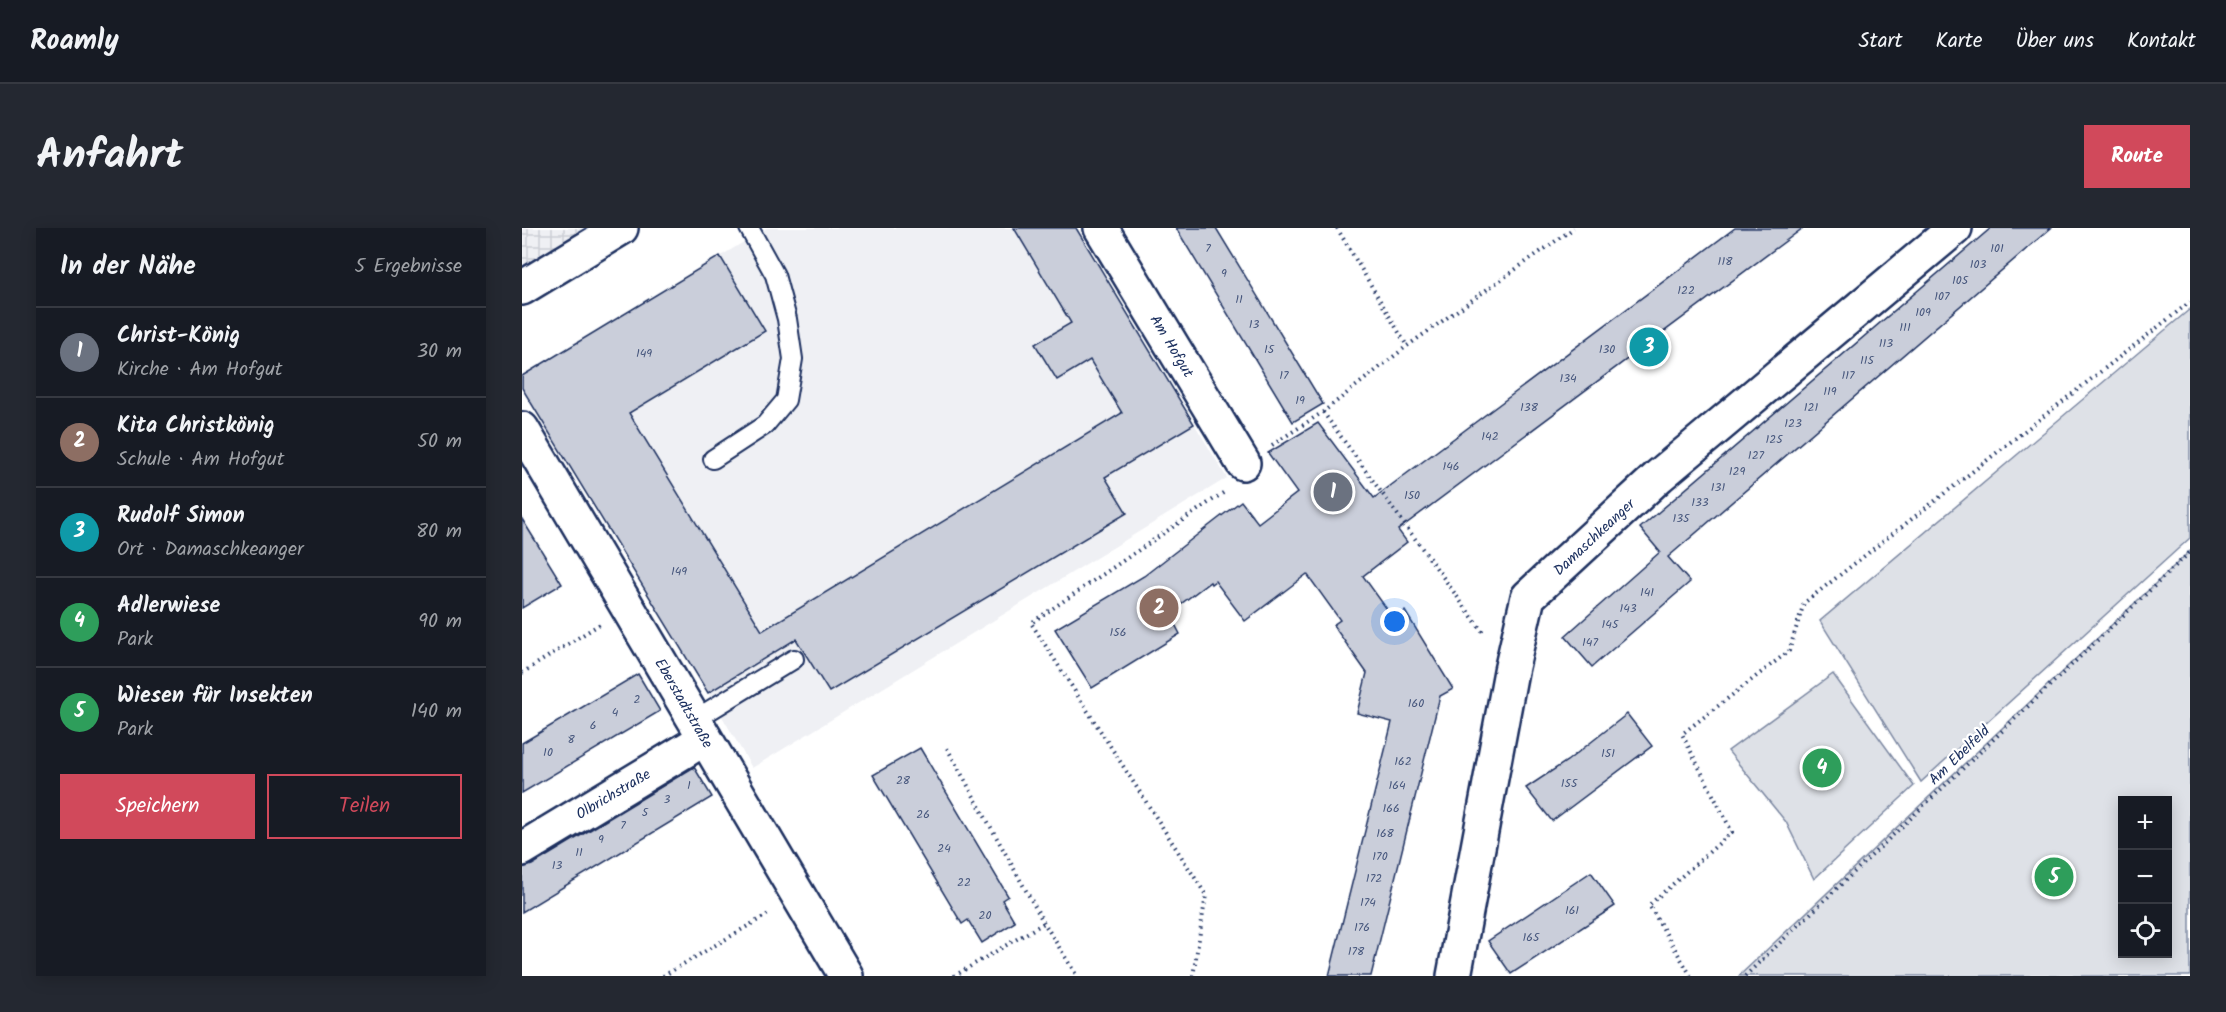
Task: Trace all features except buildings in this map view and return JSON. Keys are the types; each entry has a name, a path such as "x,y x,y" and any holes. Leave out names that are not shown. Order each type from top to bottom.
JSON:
{"street":[{"path":"522,288 621,228"},
{"name":"Am Hofgut","path":"1101,228 1243,463"},
{"name":"Damaschkeanger","path":"1454,976 1511,671 1528,597 1659,476 1955,228"},
{"name":"Eberstadtstraße","path":"522,429 846,976"},
{"name":"Olbrichstraße","path":"522,849 699,729"}],"lane":[{"path":"713,459 765,425 786,400 793,359 788,320 775,275 749,228"},
{"path":"699,729 794,658"}],"path":[{"path":"1337,228 1407,346"},
{"path":"1192,976 1206,895 1031,623 1251,475 1243,463 1323,412 1407,346 1574,228"},
{"path":"1691,976 1649,905 1732,832 1682,734 1789,651 1804,603 2190,302"},
{"path":"1323,412 1511,671"},
{"name":"Am Ebelfeld","path":"1745,976 2190,552"},
{"path":"522,673 628,607"},
{"path":"947,748 1044,923 1077,976"},
{"path":"663,976 799,896"},
{"path":"954,976 1044,923"}],"shaded area":[{"path":"522,228 627,228 522,289"},
{"path":"767,228 1076,228 1227,478 752,768 522,388 522,376"},
{"path":"2190,309 2190,538 1921,782 1820,621"},
{"path":"2190,551 2190,976 1739,976"},
{"path":"1833,674 1914,786 1814,879 1786,822 1728,751"}],"place":[{"name":"Rudolf Simon","path":"1649,347"},
{"name":"Christ-König","path":"1333,492"},
{"name":"Kita Christkönig","path":"1159,608"},
{"name":"Adlerwiese","path":"1822,768"},
{"name":"Wiesen für Insekten","path":"2054,877"}]}
